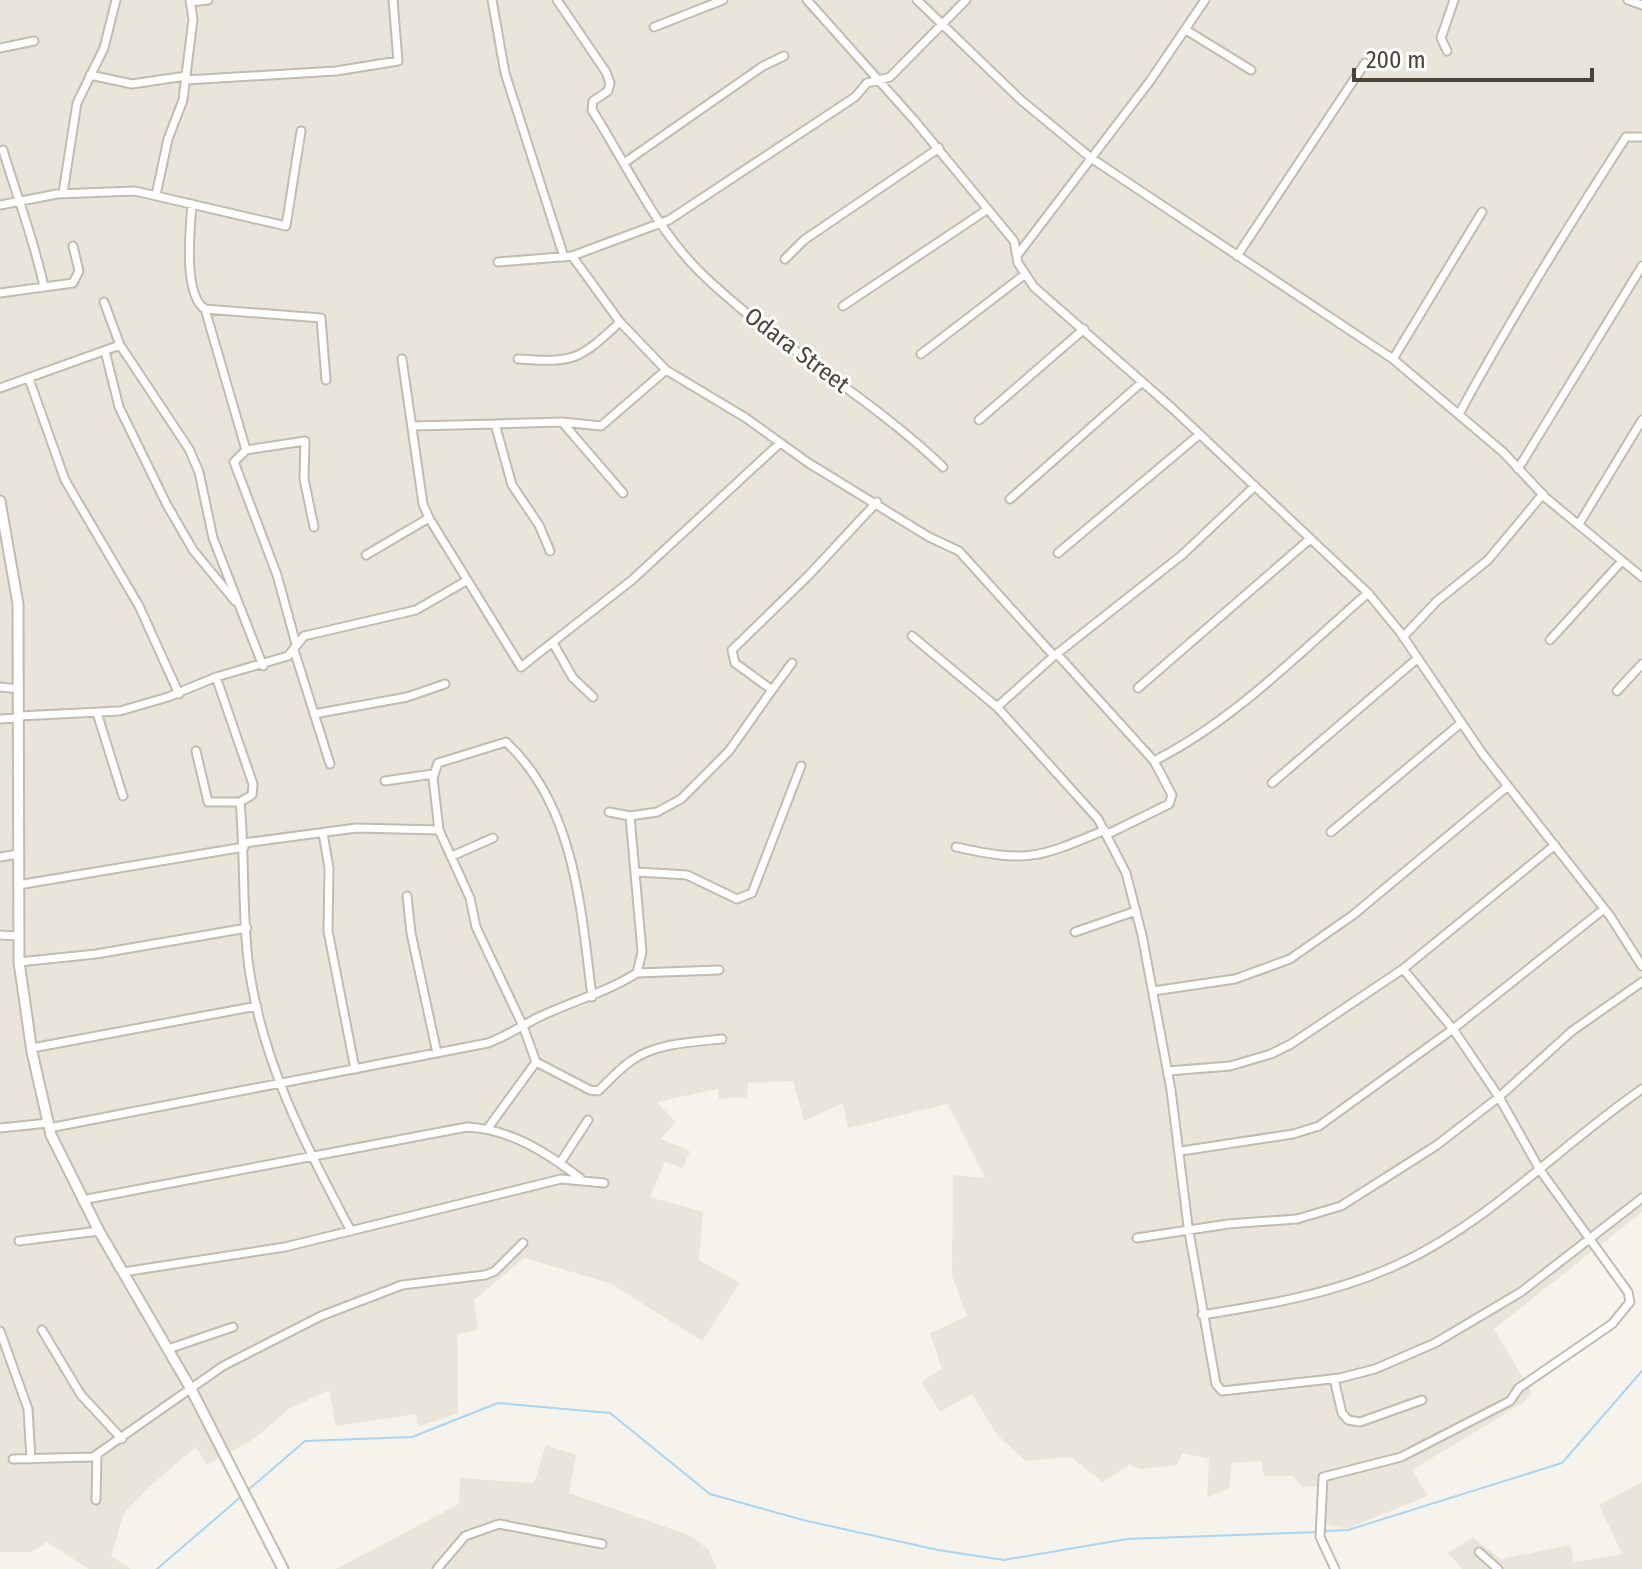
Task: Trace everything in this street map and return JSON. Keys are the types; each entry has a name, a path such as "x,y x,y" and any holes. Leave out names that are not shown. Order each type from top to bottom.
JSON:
{"street":[{"path":"63,193 77,103 104,48 116,0"},
{"path":"156,195 186,78 193,19 190,1 208,0"},
{"path":"90,75 132,84 186,78 336,71 398,61 393,0"},
{"path":"492,0 505,73 568,256 620,322 666,370 929,537 959,551 1154,761 1172,795 1169,804 1107,832 1034,857 1006,858 956,847"},
{"name":"Odara Street","path":"557,0 610,83 608,91 593,101 592,110 659,225 700,272 755,321 907,433 943,467"},
{"path":"654,27 723,0"},
{"path":"807,0 939,148 1014,241 1024,275 1200,434 1368,593 1403,637 1461,723 1641,961"},
{"path":"917,0 1021,100 1091,158 1393,359 1459,414 1543,494 1642,576"},
{"path":"498,262 568,256 659,225 739,176 855,97 867,83 890,77 966,0"},
{"path":"1019,253 1186,30 1205,0"},
{"path":"1447,51 1441,38 1454,0"},
{"path":"1628,0 1642,5"},
{"path":"1186,30 1251,70"},
{"path":"0,48 34,41"},
{"path":"624,163 763,66 784,56"},
{"path":"1237,256 1365,63"},
{"path":"0,205 63,193 135,191 286,226 301,131"},
{"path":"1459,414 1504,331 1528,297 1606,166 1626,137 1642,137"},
{"path":"785,259 804,240 939,148"},
{"path":"3,150 22,217 33,233 44,287"},
{"path":"192,204 191,282 198,304 205,309 321,318 326,380"},
{"path":"843,306 988,209"},
{"path":"1393,359 1482,212"},
{"path":"0,293 73,283 78,279 73,246"},
{"path":"1518,469 1642,266"},
{"path":"921,354 1024,275"},
{"path":"104,302 120,345 194,460 213,538 263,666"},
{"path":"205,309 246,450"},
{"path":"518,359 555,362 575,359 585,355 620,322"},
{"path":"979,420 1084,329"},
{"path":"0,388 120,345"},
{"path":"105,351 119,407 167,505 193,550 236,602"},
{"path":"402,359 423,504 466,581 521,667 610,594 632,580 780,443"},
{"path":"413,426 562,422 601,426 666,370"},
{"path":"29,379 65,480 139,606 179,694"},
{"path":"1010,499 1141,383"},
{"path":"1579,524 1642,420"},
{"path":"562,422 623,493"},
{"path":"495,424 512,485 539,525 550,551"},
{"path":"1058,553 1200,434"},
{"path":"314,527 304,479 305,441 246,450 234,462 277,575 330,764"},
{"path":"997,707 1056,655 1182,555 1255,486"},
{"path":"1403,637 1437,601 1488,560 1543,494"},
{"path":"0,501 18,604 19,962 48,1126 82,1200 191,1389 283,1569"},
{"path":"772,690 735,663 732,650 809,575 877,502"},
{"path":"366,555 429,518"},
{"path":"1138,688 1310,539"},
{"path":"1550,640 1622,561"},
{"path":"0,719 120,711 179,694 216,677 263,666 295,647 304,636 416,610 466,581"},
{"path":"1154,761 1187,745 1232,712 1368,593"},
{"path":"912,636 997,707 1107,832 1126,873 1168,1071 1202,1315 1216,1384 1222,1391 1334,1379 1375,1369 1464,1328 1521,1292 1590,1242 1642,1198"},
{"path":"553,643 573,678 593,697"},
{"path":"1272,783 1418,658"},
{"path":"609,812 630,816 657,812 672,806 688,793 729,751 792,663"},
{"path":"1617,691 1642,664"},
{"path":"196,751 208,802 240,802 252,795 253,784 216,677"},
{"path":"314,714 407,697 445,684"},
{"path":"0,687 19,689"},
{"path":"97,713 123,796"},
{"path":"1331,832 1461,723"},
{"path":"592,997 572,864 554,808 515,750 506,742 438,763 433,774 439,830 470,898 476,927 523,1026 536,1062 590,1090 598,1091 631,1061 649,1052 690,1042 722,1039"},
{"path":"637,872 687,875 737,899 746,897 757,883 801,766"},
{"path":"385,781 433,774"},
{"path":"1153,991 1235,979 1290,959 1353,915 1508,786"},
{"path":"240,802 248,959 257,1006 278,1084 351,1231"},
{"path":"630,816 642,952 637,973"},
{"path":"18,885 356,828 439,830"},
{"path":"323,833 329,868 328,931 355,1069"},
{"path":"452,856 493,838"},
{"path":"1168,1071 1217,1068 1271,1054 1403,969 1555,845"},
{"path":"0,857 18,854"},
{"path":"407,896 411,933 437,1053"},
{"path":"1181,1151 1293,1134 1319,1126 1453,1029 1604,909"},
{"path":"1075,932 1136,911"},
{"path":"19,962 96,954 247,928"},
{"path":"0,935 18,936"},
{"path":"1335,1569 1320,1537 1318,1522 1323,1477 1401,1457 1510,1401 1519,1388 1626,1311 1630,1302 1628,1292 1540,1170 1499,1097 1453,1029 1403,969"},
{"path":"0,1128 48,1126 488,1043 592,997 637,973 719,970"},
{"path":"1137,1238 1297,1219 1341,1206 1382,1183 1499,1097 1572,1031 1642,982"},
{"path":"32,1048 257,1006"},
{"path":"488,1128 536,1062"},
{"path":"1202,1315 1323,1292 1391,1268 1478,1215 1642,1089"},
{"path":"560,1163 588,1120"},
{"path":"82,1200 467,1127 488,1128 514,1137 580,1178"},
{"path":"123,1272 285,1247 561,1179 580,1178 604,1183"},
{"path":"19,1241 99,1231"},
{"path":"13,1459 97,1455 249,1352 321,1316 402,1285 485,1275 495,1271 523,1243"},
{"path":"168,1349 233,1327"},
{"path":"42,1330 81,1395 122,1439"},
{"path":"0,1331 28,1409 31,1459"},
{"path":"1334,1379 1342,1413 1348,1420 1360,1422 1422,1400"},
{"path":"96,1500 97,1455"},
{"path":"437,1569 465,1536 499,1524 602,1544"},
{"path":"1479,1552 1498,1569"}],"shaded area":[{"path":"0,0 1642,0 1642,1212 1494,1329 1532,1393 1523,1403 1412,1470 1428,1496 1346,1529 1315,1522 1319,1486 1302,1487 1293,1476 1264,1476 1261,1461 1232,1463 1229,1488 1207,1498 1209,1459 1182,1453 1177,1465 1141,1469 1129,1465 1103,1482 1071,1457 1026,1461 998,1436 972,1394 940,1412 921,1382 942,1369 930,1333 967,1316 952,1276 953,1175 985,1178 948,1104 848,1128 843,1103 804,1121 793,1081 748,1083 747,1097 719,1099 718,1089 657,1102 676,1122 661,1139 690,1151 683,1168 665,1162 650,1197 703,1212 699,1260 740,1283 702,1341 610,1283 524,1258 474,1300 478,1330 457,1334 458,1413 418,1427 416,1414 336,1426 329,1390 289,1409 255,1438 207,1465 196,1447 150,1486 124,1513 111,1556 131,1569 89,1569 47,1542 31,1552 0,1552"},
{"path":"546,1445 576,1455 569,1493 691,1536 709,1550 717,1569 336,1569 459,1504 460,1478 534,1483"},
{"path":"1642,1482 1642,1569 1462,1569 1448,1553 1473,1537 1500,1559 1570,1545 1574,1562 1622,1554 1599,1505"}],"waterway":[{"path":"1324,1531 1348,1530 1562,1463 1642,1371"},
{"path":"247,1491 305,1441 412,1437 498,1403 610,1413 710,1494 803,1520 938,1550 1004,1560 1127,1539 1317,1532"},
{"path":"157,1569 243,1495"}]}
